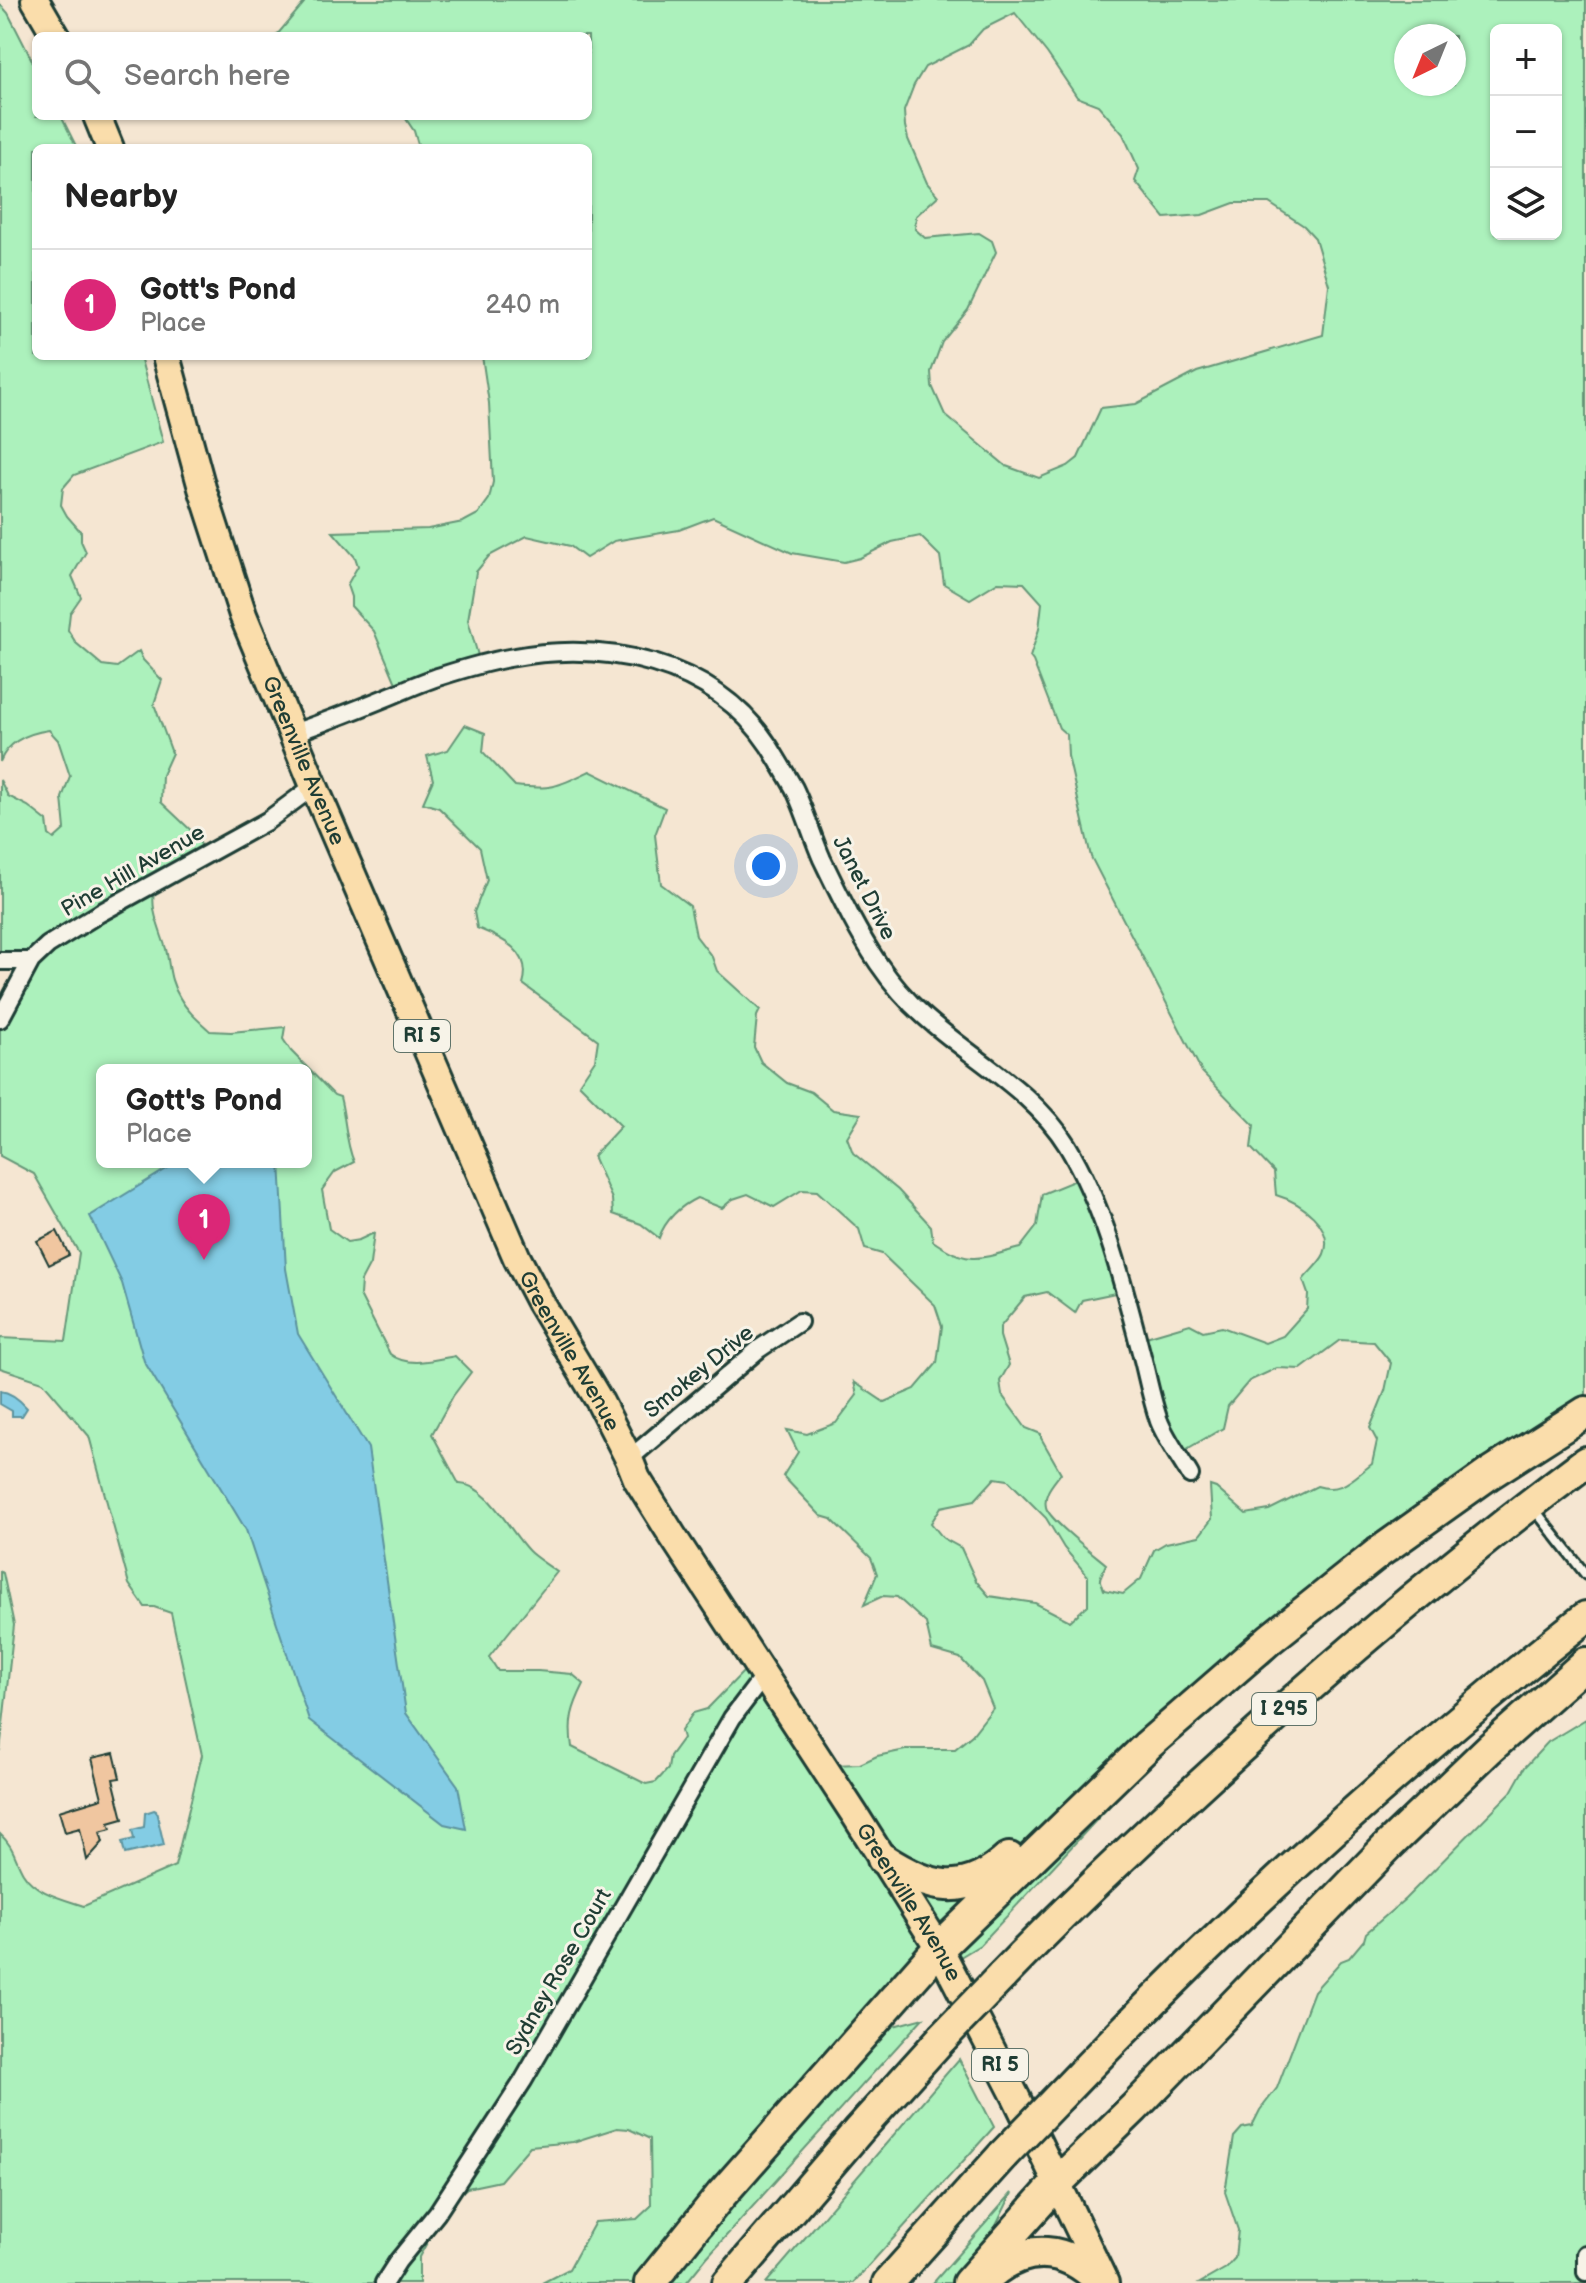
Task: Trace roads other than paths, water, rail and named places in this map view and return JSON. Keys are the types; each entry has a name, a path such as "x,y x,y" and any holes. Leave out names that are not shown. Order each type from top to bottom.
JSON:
{"highway":[{"path":"650,2283 795,2110 939,1948 1091,1799 1183,1714 1323,1595 1489,1474 1586,1412"},
{"name":"I 295","path":"728,2283 943,2037 1114,1865 1314,1683 1412,1599 1586,1462"},
{"path":"888,2283 1003,2155 1155,1998 1304,1855 1430,1744 1586,1617"},
{"path":"968,2283 1057,2183 1388,1846 1489,1749 1586,1663"},
{"path":"883,1859 909,1874 936,1883 955,1886 976,1882 995,1871 1048,1822 1091,1799"},
{"path":"981,2283 1016,2257 1040,2252 1076,2261 1104,2283"}],"main road":[{"path":"35,0 54,32"},
{"path":"99,120 108,144"},
{"name":"Greenville Avenue","path":"167,360 202,488 243,615 517,1258 600,1402 637,1479 939,1948 1016,2097 1104,2283"}],"street":[{"name":"Janet Drive","path":"293,733 339,718 438,677 509,658 572,652 627,656 664,665 721,694 767,743 794,788 853,921 897,990 923,1015 1017,1090 1050,1121 1067,1145 1101,1217 1115,1259 1160,1424 1190,1475"},
{"name":"Pine Hill Avenue","path":"0,1019 31,961 48,945 267,821 314,786"},
{"path":"0,961 31,961"},
{"name":"Smokey Drive","path":"629,1459 759,1349 799,1322"},
{"name":"Sydney Rose Court","path":"384,2283 437,2213 523,2081 732,1718 763,1677"},
{"path":"1586,2254 1586,2272"}],"lane":[{"path":"1530,1504 1586,1575"}],"water":[{"path":"168,1168 280,1168 286,1269 298,1334 368,1448 406,1713 458,1786 466,1829 444,1824 309,1720 246,1530 144,1361 122,1283 90,1216"},
{"path":"0,1391 15,1397 27,1408 22,1416 12,1416 12,1411 0,1404"},
{"path":"154,1810 164,1845 125,1854 122,1842 134,1839 132,1830 144,1827 145,1813"}],"place":[{"name":"Gott's Pond","path":"204,1260"}]}
